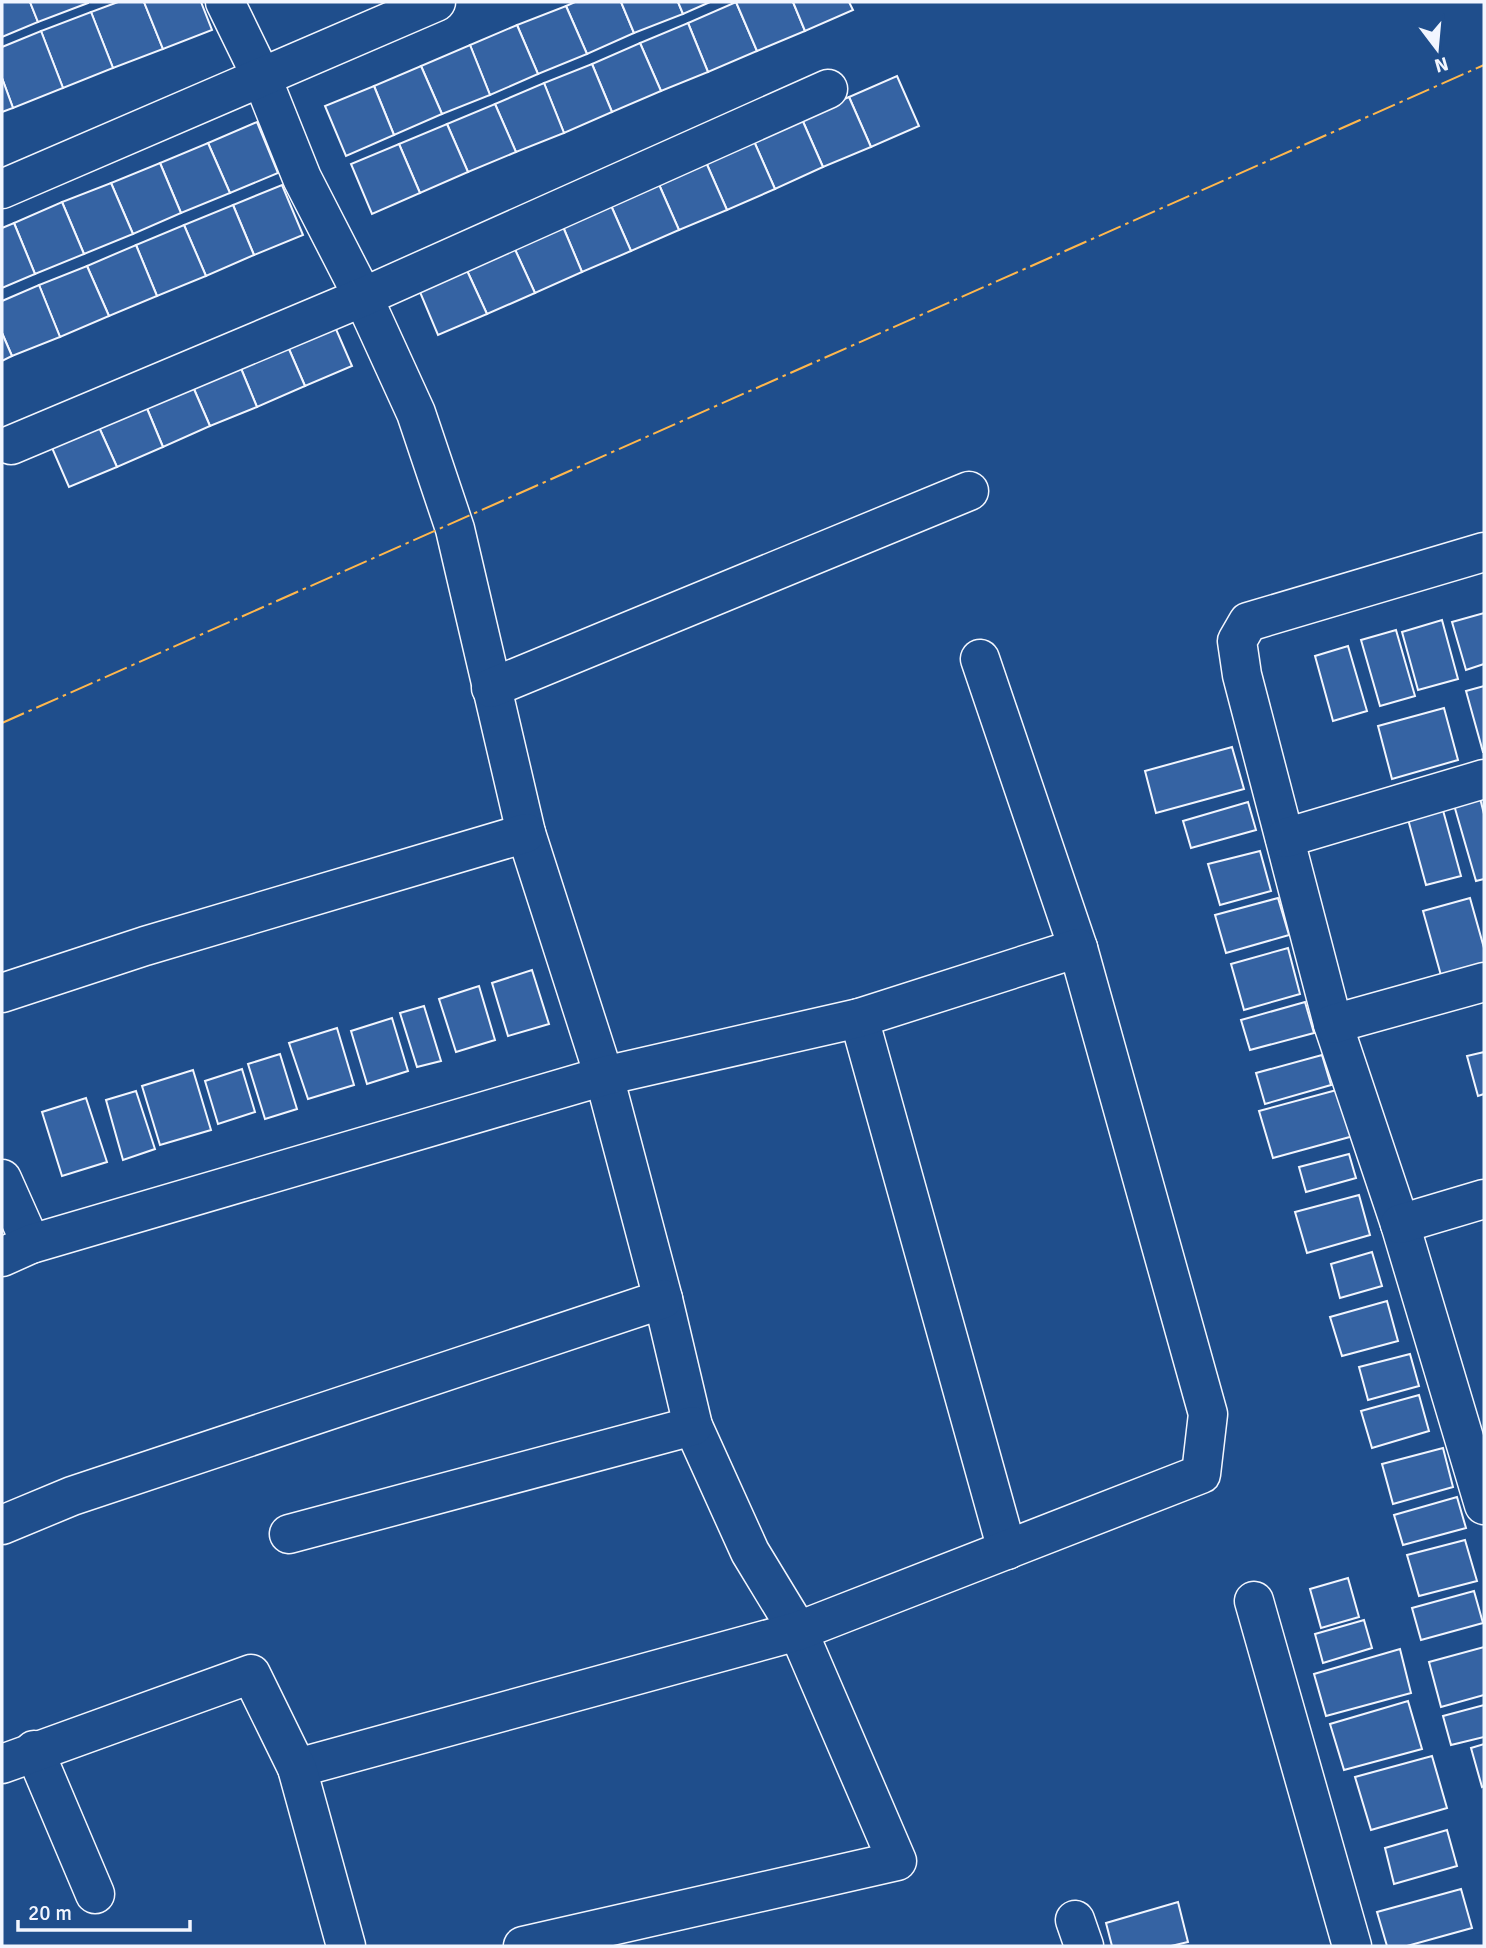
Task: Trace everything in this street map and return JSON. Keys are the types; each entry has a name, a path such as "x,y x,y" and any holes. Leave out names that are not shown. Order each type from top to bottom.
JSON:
{"street":[{"path":"225,2 262,78 302,178 363,297 416,413 455,529 526,833 604,1076 663,1299 693,1426 750,1552 798,1631 897,1861 523,1946"},
{"path":"2,188 436,2"},
{"path":"11,445 363,297 828,89"},
{"path":"491,688 969,491"},
{"path":"1484,552 1248,622 1237,641 1242,675 1333,1024 1400,1224 1473,1423 1484,1505"},
{"path":"297,1768 798,1631 1201,1474 1208,1415 1078,948 981,659"},
{"path":"1285,838 1484,779"},
{"path":"2,993 145,946 526,833"},
{"path":"2,1179 16,1251 604,1076 859,1018 1078,948"},
{"path":"1333,1024 1484,982"},
{"path":"859,1018 1007,1550"},
{"path":"1400,1224 1484,1199"},
{"path":"2,1525 72,1496 663,1299"},
{"path":"289,1534 693,1426"},
{"path":"1254,1601 1352,1946"},
{"path":"95,1894 18,1757 251,1674 297,1768 346,1946"}],"building":[{"path":"2,2 30,2 38,22 2,37"},
{"path":"30,2 88,2 88,3 38,22"},
{"path":"118,2 144,2 163,49 113,68 91,12"},
{"path":"144,2 201,2 212,30 163,49"},
{"path":"575,2 621,2 634,33 587,54 566,6"},
{"path":"621,2 678,2 683,14 634,33"},
{"path":"678,2 710,2 683,14"},
{"path":"736,2 757,51 708,72 688,23"},
{"path":"736,2 793,2 805,31 757,51"},
{"path":"793,2 849,2 853,10 805,31"},
{"path":"566,6 587,54 538,74 517,25"},
{"path":"91,12 113,68 63,88 41,31"},
{"path":"688,23 708,72 661,91 640,43"},
{"path":"517,25 538,74 490,95 470,45"},
{"path":"41,31 63,88 13,108 2,78 2,47"},
{"path":"640,43 661,91 612,112 592,64"},
{"path":"470,45 490,95 442,114 421,66"},
{"path":"592,64 612,112 564,133 544,83"},
{"path":"421,66 442,114 394,135 374,86"},
{"path":"897,76 919,126 871,147 849,97"},
{"path":"2,78 13,108 2,112"},
{"path":"544,83 564,133 516,152 495,104"},
{"path":"374,86 394,135 346,156 325,106"},
{"path":"849,97 871,147 823,167 801,117"},
{"path":"495,104 516,152 468,172 447,124"},
{"path":"801,117 823,167 775,189 753,139"},
{"path":"257,122 278,173 230,193 208,143"},
{"path":"447,124 468,172 420,193 399,144"},
{"path":"753,139 775,189 727,210 705,160"},
{"path":"208,143 230,193 181,213 160,163"},
{"path":"399,144 420,193 372,214 351,164"},
{"path":"705,160 727,210 679,230 657,180"},
{"path":"160,163 181,213 133,234 111,183"},
{"path":"657,180 679,230 631,251 609,201"},
{"path":"111,183 133,234 84,254 62,202"},
{"path":"282,185 303,235 254,255 233,205"},
{"path":"609,201 631,251 582,272 561,222"},
{"path":"62,202 84,254 35,274 14,223"},
{"path":"233,205 254,255 206,276 184,225"},
{"path":"561,222 582,272 535,293 512,243"},
{"path":"14,223 35,274 2,288 2,228"},
{"path":"184,225 206,276 157,296 136,245"},
{"path":"512,243 535,293 487,314 464,264"},
{"path":"136,245 157,296 109,316 87,266"},
{"path":"464,264 487,314 438,335 417,285"},
{"path":"87,266 109,316 60,337 39,285"},
{"path":"39,285 60,337 12,356 2,333 2,301"},
{"path":"329,313 352,366 305,386 282,333"},
{"path":"2,333 12,356 2,361"},
{"path":"282,333 305,386 257,407 235,354"},
{"path":"235,354 257,407 210,426 187,373"},
{"path":"187,373 210,426 163,447 141,394"},
{"path":"141,394 163,447 117,467 93,414"},
{"path":"93,414 117,467 69,487 46,434"},
{"path":"1484,613 1484,664 1466,670 1452,622"},
{"path":"1442,620 1458,679 1418,690 1402,632"},
{"path":"1396,630 1415,696 1380,706 1361,640"},
{"path":"1348,646 1367,711 1333,721 1315,656"},
{"path":"1484,686 1484,752 1483,752 1466,691"},
{"path":"1444,708 1458,760 1392,779 1378,726"},
{"path":"1232,747 1244,789 1156,813 1145,771"},
{"path":"1480,798 1484,814 1484,879 1476,881 1454,805"},
{"path":"1248,802 1256,830 1191,848 1183,821"},
{"path":"1441,803 1461,876 1426,885 1406,812"},
{"path":"1260,851 1271,891 1220,905 1208,864"},
{"path":"1278,898 1289,935 1226,953 1215,915"},
{"path":"1470,898 1484,948 1484,968 1442,979 1423,911"},
{"path":"1288,948 1300,994 1244,1010 1231,964"},
{"path":"532,970 549,1024 508,1036 492,983"},
{"path":"479,986 495,1040 456,1052 439,999"},
{"path":"1305,1002 1314,1033 1250,1050 1241,1020"},
{"path":"424,1006 441,1061 417,1067 400,1013"},
{"path":"392,1018 408,1071 367,1084 351,1031"},
{"path":"337,1028 354,1085 308,1099 289,1043"},
{"path":"1484,1052 1484,1094 1478,1096 1467,1056"},
{"path":"280,1054 297,1109 265,1119 248,1064"},
{"path":"1322,1055 1331,1085 1265,1104 1256,1073"},
{"path":"242,1069 255,1112 218,1124 205,1081"},
{"path":"193,1070 211,1130 160,1145 142,1086"},
{"path":"1344,1088 1357,1135 1273,1158 1259,1111"},
{"path":"136,1091 155,1149 123,1160 106,1100"},
{"path":"86,1098 107,1162 62,1176 42,1112"},
{"path":"1349,1154 1356,1178 1306,1192 1299,1167"},
{"path":"1359,1195 1370,1235 1307,1253 1295,1212"},
{"path":"1372,1252 1382,1286 1340,1298 1331,1264"},
{"path":"1387,1301 1398,1341 1342,1356 1330,1317"},
{"path":"1410,1354 1419,1386 1368,1400 1359,1367"},
{"path":"1419,1395 1429,1431 1372,1448 1361,1411"},
{"path":"1443,1448 1453,1487 1393,1504 1382,1464"},
{"path":"1457,1497 1466,1528 1403,1545 1394,1515"},
{"path":"1465,1540 1477,1581 1419,1596 1407,1555"},
{"path":"1348,1578 1359,1617 1321,1628 1310,1589"},
{"path":"1474,1591 1483,1623 1421,1640 1412,1608"},
{"path":"1364,1620 1372,1648 1323,1663 1315,1634"},
{"path":"1484,1647 1484,1695 1441,1707 1429,1662"},
{"path":"1400,1649 1411,1693 1326,1716 1314,1674"},
{"path":"1408,1701 1422,1749 1344,1770 1330,1724"},
{"path":"1484,1705 1484,1737 1451,1745 1443,1716"},
{"path":"1484,1744 1484,1786 1482,1787 1471,1748"},
{"path":"1432,1756 1447,1808 1371,1830 1355,1777"},
{"path":"1447,1830 1457,1866 1394,1884 1385,1848"},
{"path":"1461,1889 1472,1928 1407,1946 1387,1946 1377,1912"},
{"path":"1178,1902 1188,1942 1171,1946 1112,1946 1106,1923"}],"power":[{"path":"2,723 1484,65"}]}
